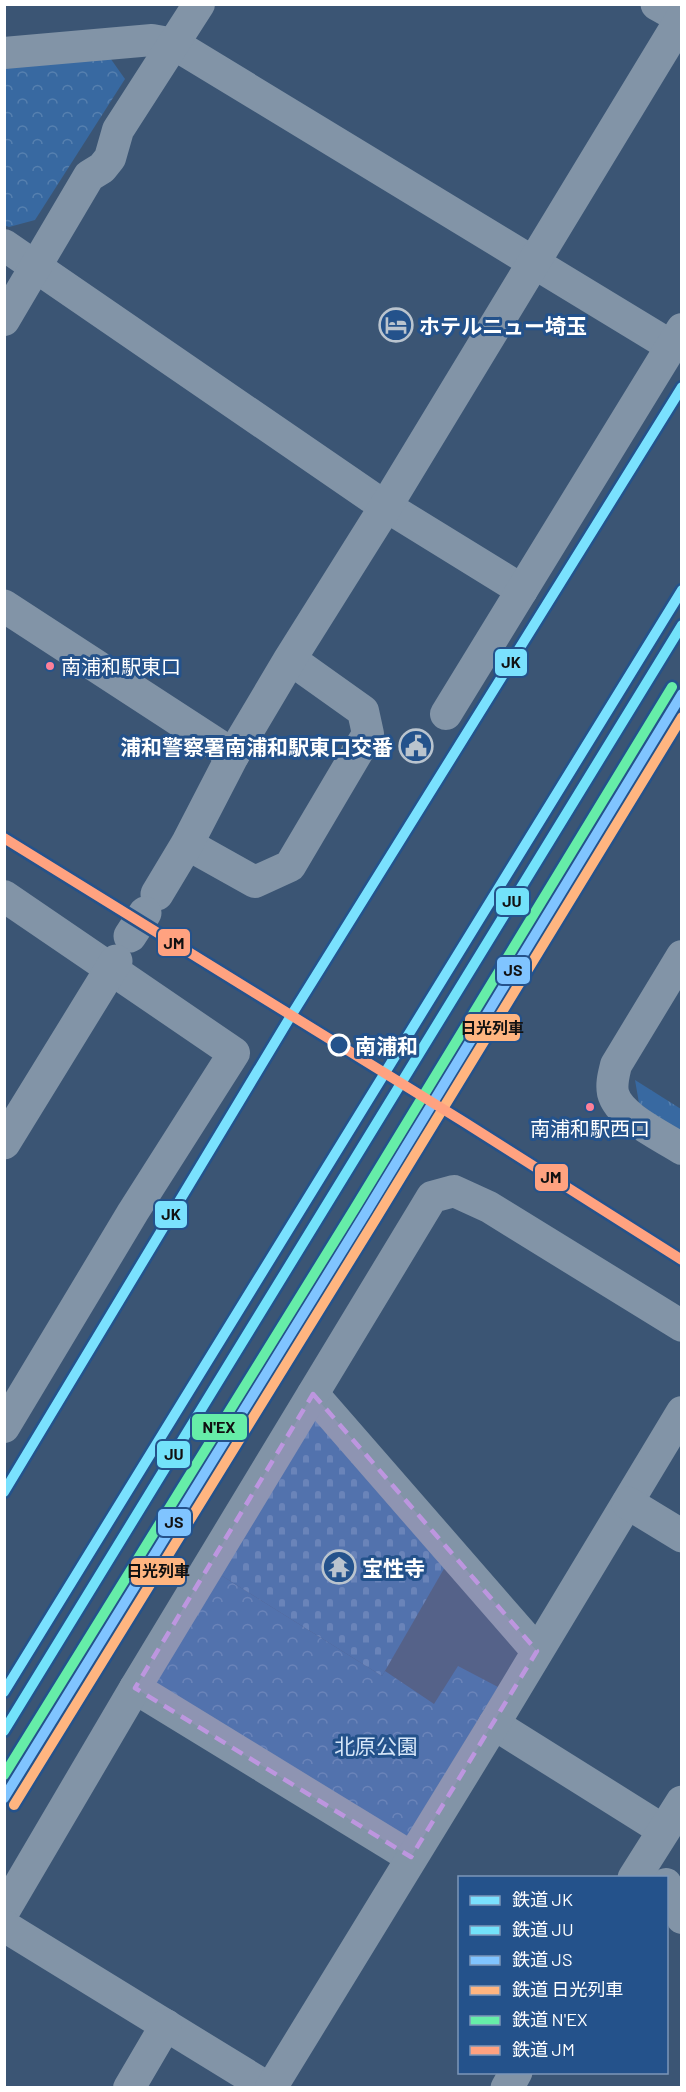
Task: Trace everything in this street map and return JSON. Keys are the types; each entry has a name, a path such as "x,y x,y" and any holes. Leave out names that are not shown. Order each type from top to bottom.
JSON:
{"street":[{"path":"4,320 89,176 102,168 110,158 118,130 199,4"},
{"path":"4,1143 187,844 233,755 290,659 678,31 657,4"},
{"path":"4,53 152,40 174,44 534,262 676,337 446,714"},
{"path":"4,245 386,506 522,590"},
{"path":"4,606 233,755"},
{"path":"187,844 255,882 290,866 368,734 363,711 290,659"},
{"path":"4,896 132,934 234,1053 7,1418"},
{"path":"679,962 616,1065 612,1084 617,1103 626,1112 681,1149"},
{"path":"4,1911 135,1688 432,1197 454,1191 489,1207 681,1326"},
{"path":"313,1394 537,1651"},
{"path":"4,1926 269,2088 494,1724 681,1412"},
{"path":"628,1503 681,1536"},
{"path":"135,1688 411,1857"},
{"path":"494,1724 659,1852"},
{"path":"636,1876 659,1852 681,1802"},
{"path":"668,1889 681,1918"},
{"path":"129,2088 166,2025"},
{"path":"507,2088 515,2074"}],"highlighted area":[{"path":"313,1394 537,1651 411,1857 135,1688"}],"green space":[{"path":"108,55 125,79 35,220 9,227 4,225 4,65"},
{"path":"635,1080 681,1109 681,1136 639,1103"},
{"name":"宝性寺","path":"312,1418 323,1419 449,1560 382,1676 219,1574"},
{"name":"北原公園","path":"219,1574 382,1676 385,1671 434,1704 458,1666 498,1687 407,1837 158,1688 156,1681"}],"rail line":[{"name":"JK","path":"4,1492 289,1019 682,387"},
{"name":"JK","path":"4,1692 682,590"},
{"name":"JU","path":"4,1731 682,625"},
{"name":"N'EX","path":"4,1775 355,1208 672,687"},
{"name":"JS","path":"4,1798 365,1214 682,694"},
{"name":"日光列車","path":"14,1805 682,717"},
{"name":"JM","path":"4,838 464,1122 682,1260"}],"place":[{"name":"ホテルニュー埼玉","path":"396,325"},
{"name":"南浦和駅東口","path":"50,666"},
{"name":"浦和警察署南浦和駅東口交番","path":"416,746"},
{"name":"南浦和","path":"339,1045"},
{"name":"南浦和駅西口","path":"590,1107"},
{"name":"宝性寺","path":"339,1567"}]}
